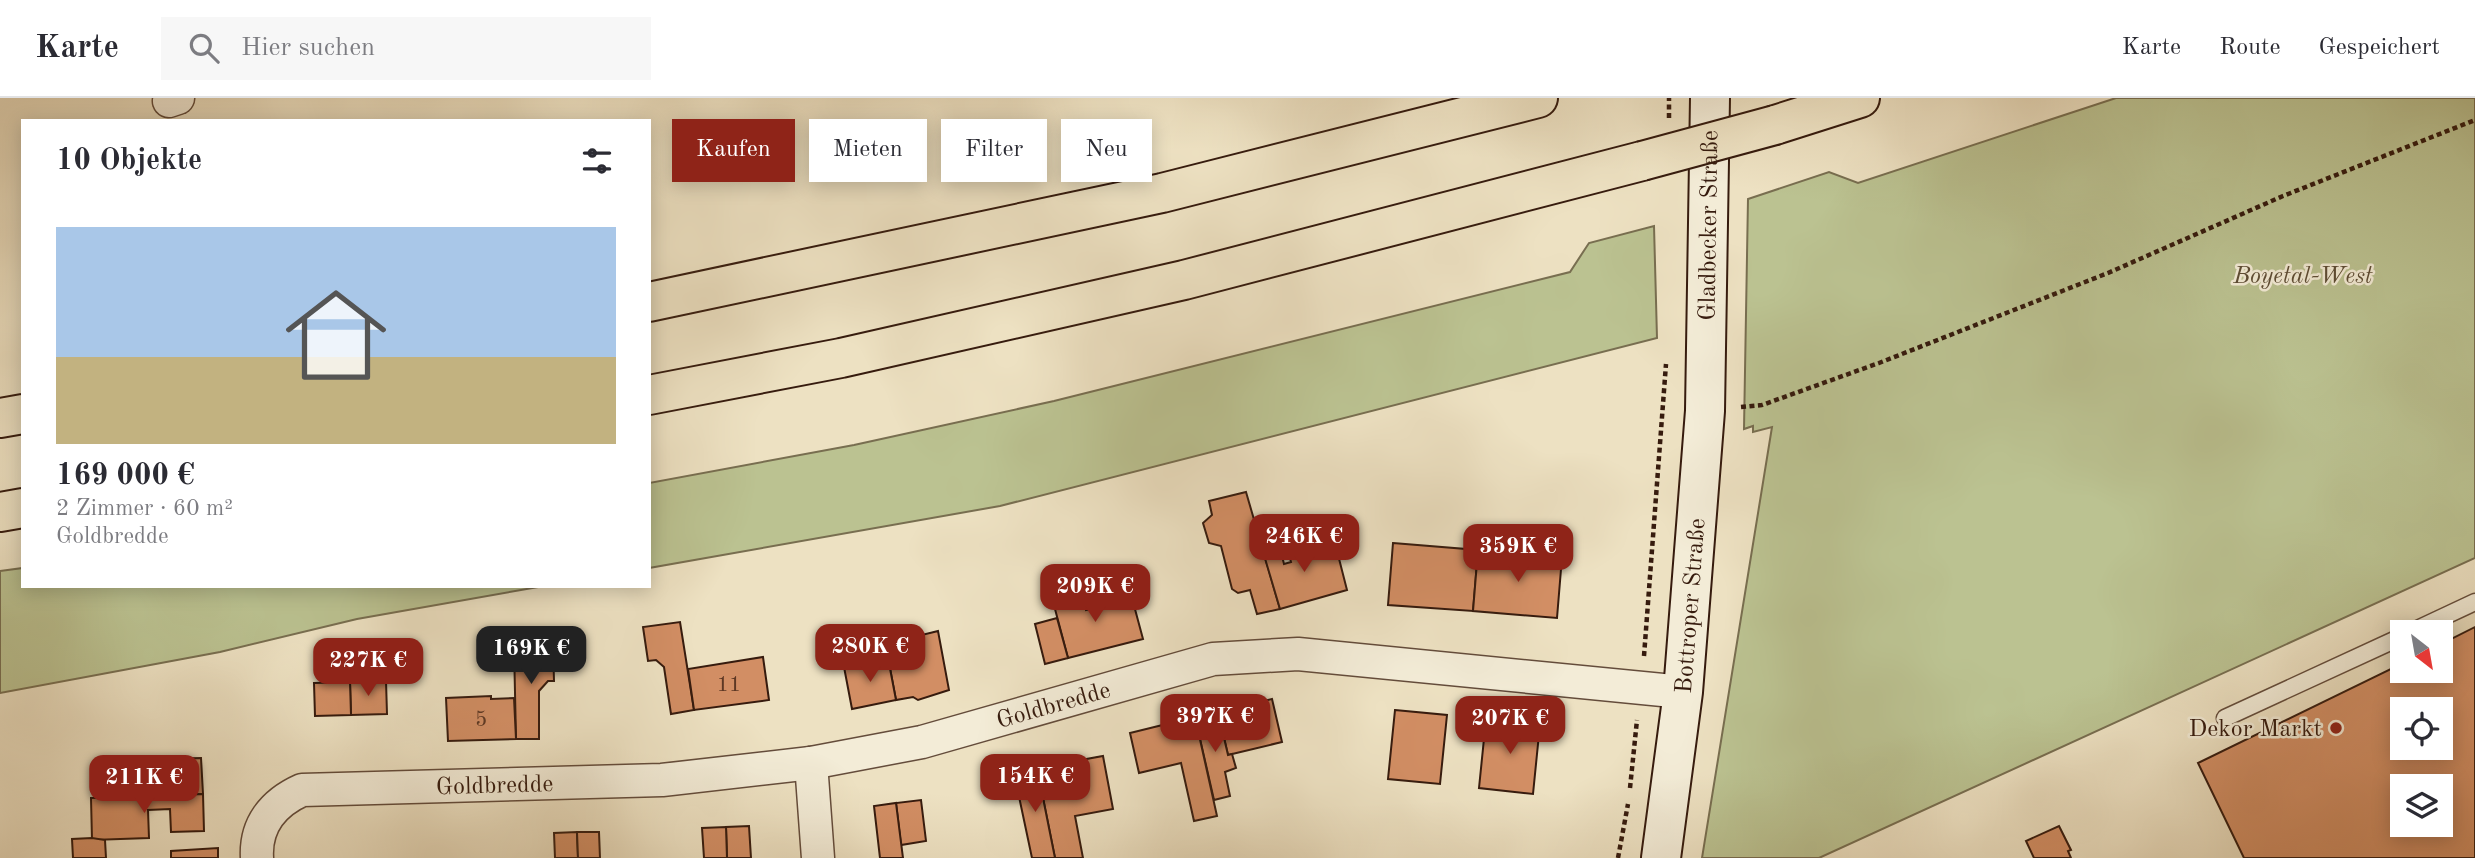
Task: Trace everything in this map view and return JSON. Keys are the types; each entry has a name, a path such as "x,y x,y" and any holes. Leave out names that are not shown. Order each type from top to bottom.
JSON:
{"highway":[{"path":"651,302 1162,193 1538,98"},
{"path":"651,395 841,358 1184,280 1642,161 1775,125 1860,98"},
{"path":"0,418 21,414"},
{"path":"0,512 21,508"}],"main road":[{"name":"Gladbecker Straße","path":"1705,353 1710,98"},
{"name":"Bottroper Straße","path":"1661,858 1683,692 1705,411 1705,353"}],"street":[{"name":"Goldbredde","path":"257,858 257,839 266,817 281,803 303,790 662,780 811,763 922,742 1213,659 1298,654 1683,692"},
{"path":"811,763 818,858"}],"lane":[{"path":"2437,620 2475,602"},
{"path":"2225,718 2390,642"}],"path":[{"path":"1669,98 1669,125"},
{"path":"1705,411 1762,405 1879,363 2108,273 2283,196 2475,120"},
{"path":"1618,858 1641,688 1666,355"}],"green space":[{"name":"Boyetal-West","path":"2116,98 2475,98 2475,558 1819,858 1702,858 1772,427 1753,432 1753,426 1744,429 1748,199 1829,172 1858,183"},
{"path":"1654,226 1657,338 1000,506 651,568 651,483 854,445 1054,401 1570,272 1589,243"},
{"path":"21,568 21,588 533,588 357,619 220,652 0,693 0,571"}],"building":[{"path":"1246,492 1280,609 1257,614 1250,590 1238,593 1232,589 1221,546 1209,543 1203,523 1212,515 1209,501"},
{"path":"1278,540 1284,564 1291,562 1289,555 1335,543 1347,590 1280,609 1261,545"},
{"path":"1393,543 1478,550 1473,611 1388,605"},
{"path":"1478,550 1562,557 1557,618 1473,611"},
{"path":"1066,589 1068,597 1081,593 1086,610 1132,598 1143,639 1068,658 1051,594"},
{"path":"1057,618 1068,658 1045,664 1035,624"},
{"path":"680,622 694,710 671,714 664,667 656,660 648,661 643,627"},
{"name":"Dekor Markt","path":"2475,627 2475,858 2244,858 2198,763 2390,669 2390,683 2453,683 2454,638"},
{"path":"914,629 922,635 938,631 949,690 918,700 913,697 896,700 885,642 901,639 906,630"},
{"path":"553,644 554,681 548,681 539,691 539,739 516,739 514,646"},
{"path":"763,657 769,700 694,710 688,669"},
{"path":"888,658 896,700 852,709 844,667"},
{"path":"386,681 387,714 351,715 350,682"},
{"path":"350,682 351,715 315,716 314,683"},
{"path":"491,696 491,699 514,698 516,739 448,741 446,698"},
{"path":"1272,699 1282,742 1228,755 1218,712"},
{"path":"1395,710 1447,715 1440,784 1388,779"},
{"path":"1218,712 1228,755 1232,754 1236,768 1225,772 1230,796 1214,800 1195,717"},
{"path":"1195,717 1217,816 1194,821 1181,763 1139,773 1130,733"},
{"path":"1486,719 1540,724 1533,794 1479,788"},
{"path":"1103,756 1113,809 1075,816 1083,858 1055,858 1037,768"},
{"path":"201,758 203,794 111,797 110,760"},
{"path":"1037,768 1055,858 1032,858 1014,773"},
{"path":"203,794 204,831 171,832 170,809 148,810 149,838 92,840 91,798"},
{"path":"921,800 926,841 901,845 896,803"},
{"path":"896,803 903,858 880,858 874,806"},
{"path":"749,826 751,858 727,858 726,827"},
{"path":"2059,826 2071,850 2068,851 2071,858 2034,858 2026,841"},
{"path":"726,827 727,858 704,858 702,828"},
{"path":"577,832 578,858 555,858 554,833"},
{"path":"577,832 599,832 600,858 578,858"},
{"path":"72,839 105,840 106,858 73,858"},
{"path":"218,848 218,858 171,858 171,851"}],"place":[{"name":"Dekor Markt","path":"2336,728"}]}
